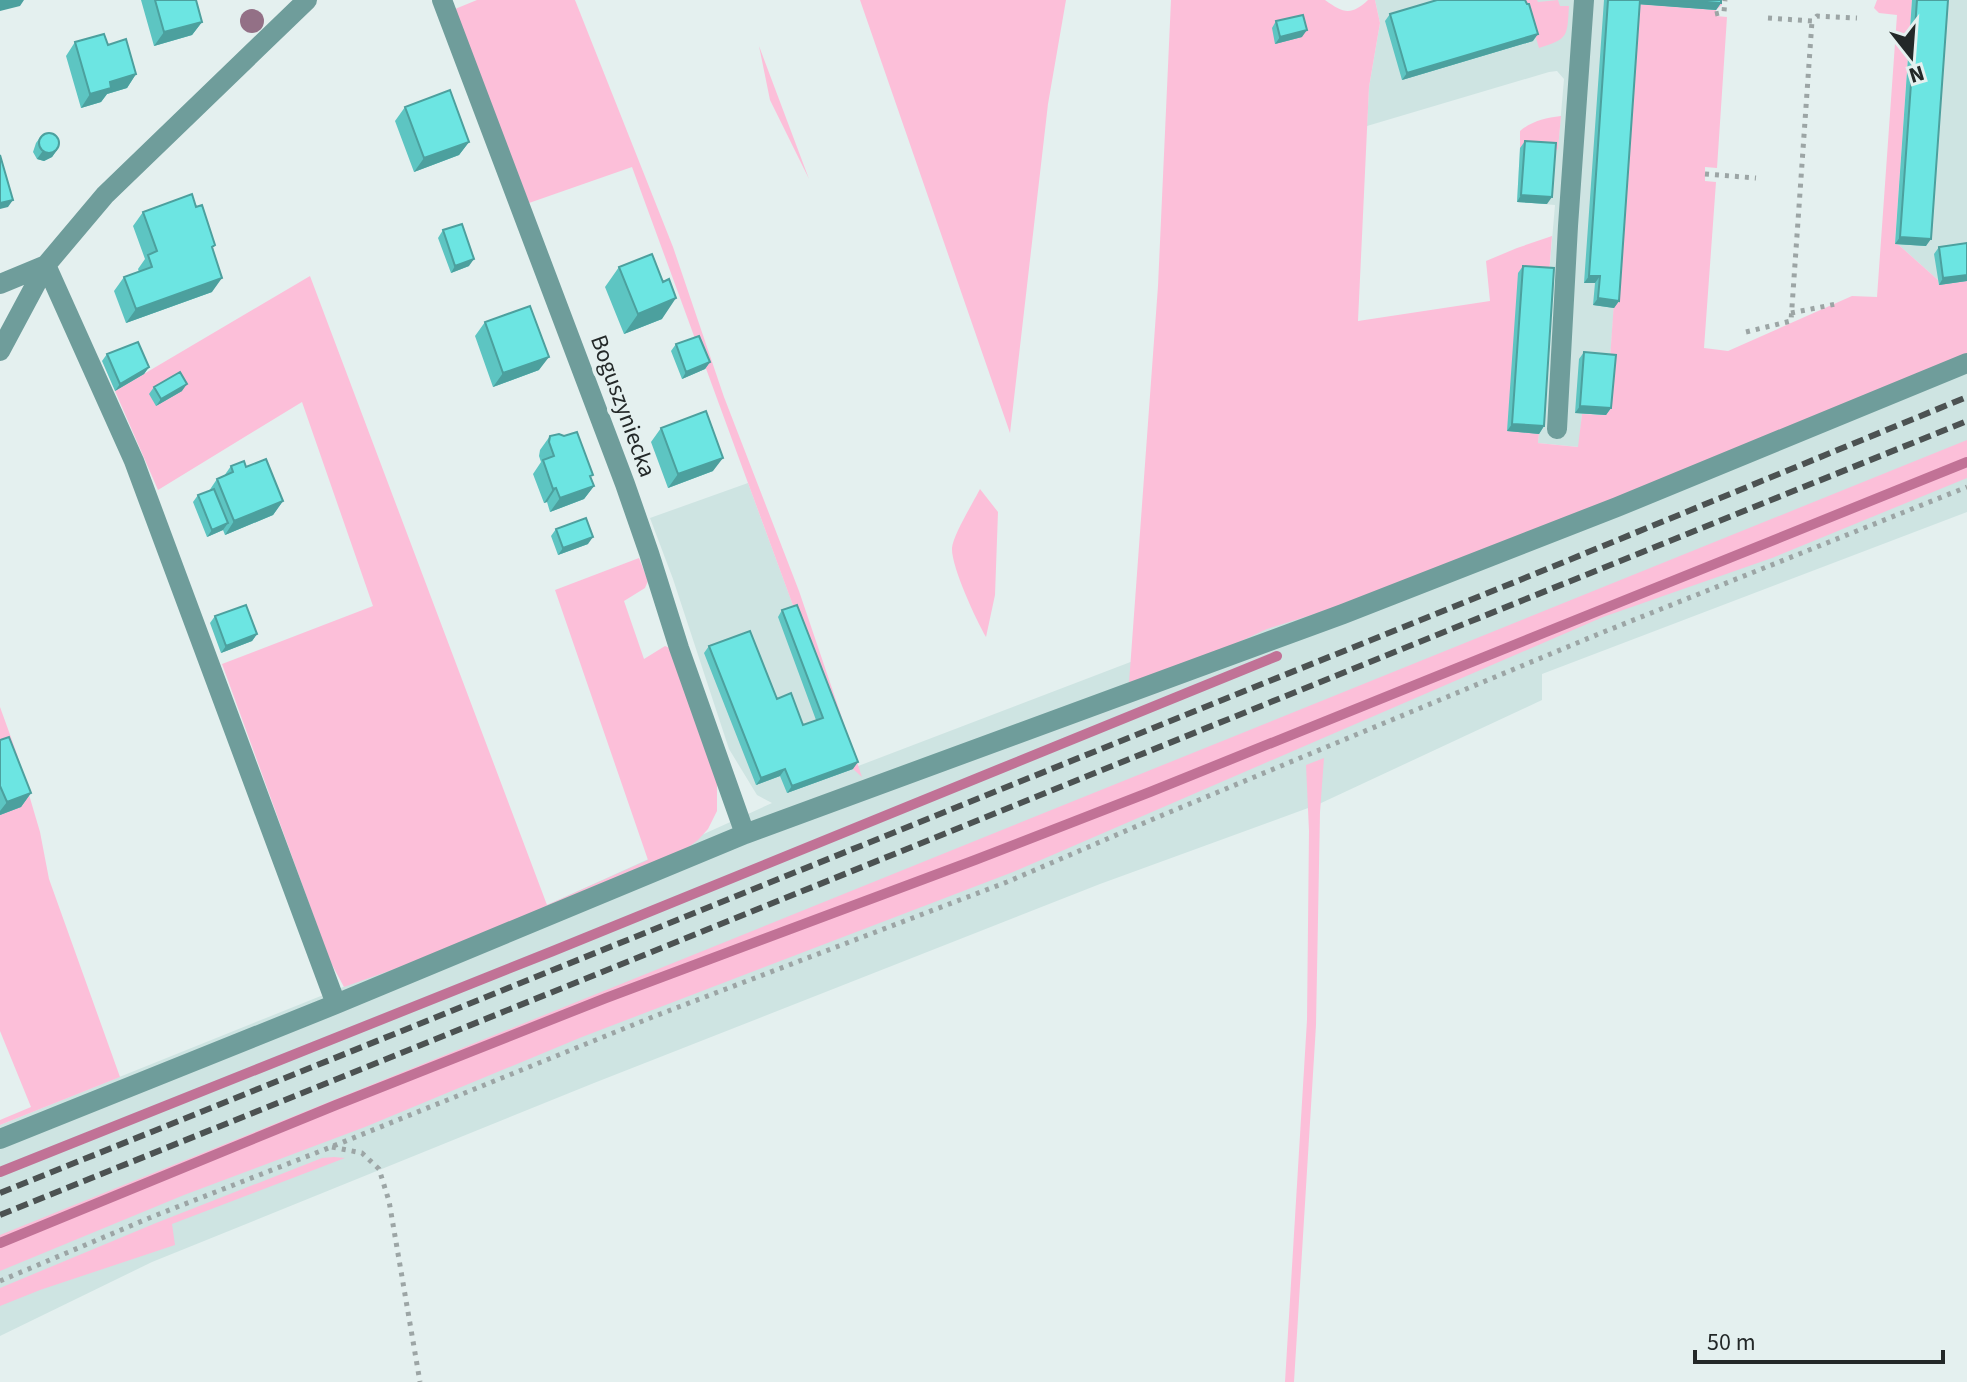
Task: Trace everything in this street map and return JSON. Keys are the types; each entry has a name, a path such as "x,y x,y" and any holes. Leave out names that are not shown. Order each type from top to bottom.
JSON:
{"street":[{"path":"0,351 46,265 105,195 307,0"},
{"name":"Boguszyniecka","path":"442,0 630,498 745,834"},
{"path":"1557,429 1584,0"},
{"path":"0,284 46,265"},
{"path":"46,265 140,475 336,1004"},
{"path":"0,1139 745,834 1343,614 1617,507 1967,363"}],"path":[{"path":"1715,14 1724,12 1725,0"},
{"path":"1746,332 1791,321 1812,21 1817,16 1857,18"},
{"path":"1768,18 1812,21"},
{"path":"1705,174 1756,178"},
{"path":"1791,313 1836,304"},
{"path":"0,1281 154,1216 655,1016 1007,882 1586,639 1967,487"},
{"path":"331,1147 362,1153 379,1169 389,1201 420,1382"}],"shaded area":[{"path":"477,0 575,0 673,247 724,397 799,591 862,777 853,769 632,167 529,203 455,9"},
{"path":"860,0 1066,0 1048,104 1010,433"},
{"path":"1171,0 1325,0 1347,11 1357,9 1368,0 1375,0 1380,23 1369,87 1358,321 1490,301 1486,261 1552,236 1549,275 1507,431 1539,433 1538,443 1578,447 1582,414 1606,415 1635,4 1715,10 1716,0 1722,0 1716,16 1727,17 1717,168 1705,167 1705,181 1716,182 1704,348 1728,351 1852,296 1877,297 1897,15 1879,13 1874,8 1877,0 1912,0 1895,243 1938,280 1939,285 1967,281 1967,354 1623,497 1129,683 1158,286"},
{"path":"1375,0 1716,0 1716,10 1636,4 1606,415 1582,414 1579,447 1538,443 1539,433 1507,431 1549,275 1555,205 1517,202 1520,148 1558,149 1564,79 1557,71 1549,72 1367,126 1369,87 1380,23"},
{"path":"1523,0 1558,0 1560,6 1569,6 1567,30 1561,39 1539,48"},
{"path":"1912,0 1967,0 1967,281 1939,285 1938,280 1895,244"},
{"path":"759,46 809,179 770,100"},
{"path":"1561,116 1556,151 1520,148 1520,131 1539,120"},
{"path":"310,276 547,905 648,860 555,590 639,558 648,581 645,588 624,601 644,659 665,646 672,649 717,782 717,811 708,829 675,857 448,950 344,987 330,961 222,664 373,606 302,402 158,490 115,391"},
{"path":"1967,335 1967,512 1542,674 1542,700 1319,804 1100,884 594,1083 152,1262 0,1336 0,1125 547,905 772,803 757,795 729,749 650,518 748,483 853,768"},
{"path":"1967,440 1967,478 1772,558 1603,617 1013,872 582,1037 365,1127 184,1195 0,1271 0,1235"},
{"path":"980,489 998,512 995,595 986,637 960,580 952,548 959,527"},
{"path":"0,707 40,832 49,879 120,1077 0,1125 0,1120 31,1107 0,1031"},
{"path":"1324,758 1316,1025 1294,1382 1285,1382 1307,1020 1309,831 1306,765"},
{"path":"322,1158 345,1158 172,1224 175,1245 0,1306 0,1288 156,1223"}],"building":[{"path":"155,0 196,0 202,22 164,32"},
{"path":"1437,0 1525,0 1538,34 1407,73 1390,14"},
{"path":"1608,0 1640,0 1619,301 1598,298 1600,276 1589,276"},
{"path":"1680,0 1721,0 1721,3"},
{"path":"1917,0 1948,0 1931,239 1900,237"},
{"path":"1303,15 1307,30 1280,37 1276,21"},
{"path":"104,34 108,45 126,39 136,74 110,82 111,88 90,94 75,42"},
{"path":"450,90 469,142 424,158 405,107"},
{"path":"45,133 53,133 59,143 53,153 45,153 39,147 39,139"},
{"path":"1525,141 1556,143 1552,197 1521,195"},
{"path":"0,155 13,200 0,203"},
{"path":"192,194 196,207 202,205 222,278 136,309 124,277 152,267 148,255 157,251 143,212"},
{"path":"462,224 474,259 455,266 443,230"},
{"path":"1967,243 1967,275 1943,278 1939,247"},
{"path":"652,254 663,282 669,279 676,298 638,314 619,267"},
{"path":"1523,266 1554,268 1544,426 1512,424"},
{"path":"530,306 549,357 503,373 485,322"},
{"path":"699,336 710,362 686,372 676,344"},
{"path":"138,342 149,367 120,384 107,354"},
{"path":"1584,352 1616,355 1611,408 1580,406"},
{"path":"180,372 187,384 161,399 154,387"},
{"path":"706,411 723,458 678,474 661,428"},
{"path":"577,432 594,486 560,498 556,488 553,489 543,460 554,456 550,436"},
{"path":"266,459 283,501 234,521 217,479 233,472 231,466 244,461 246,467"},
{"path":"214,489 228,523 212,530 198,495"},
{"path":"586,518 593,537 563,548 556,529"},
{"path":"246,605 257,634 226,646 215,616"},
{"path":"797,605 858,762 792,786 785,769 761,778 709,646 750,631 777,699 791,693 803,725 823,718 782,610"},
{"path":"9,737 31,793 7,802 0,786 0,740"}],"waterway":[{"path":"0,1243 606,998 1150,792 1967,462"},
{"path":"0,1172 1277,656"}],"railway":[{"path":"0,1193 1967,397"},
{"path":"0,1215 1967,421"}]}
